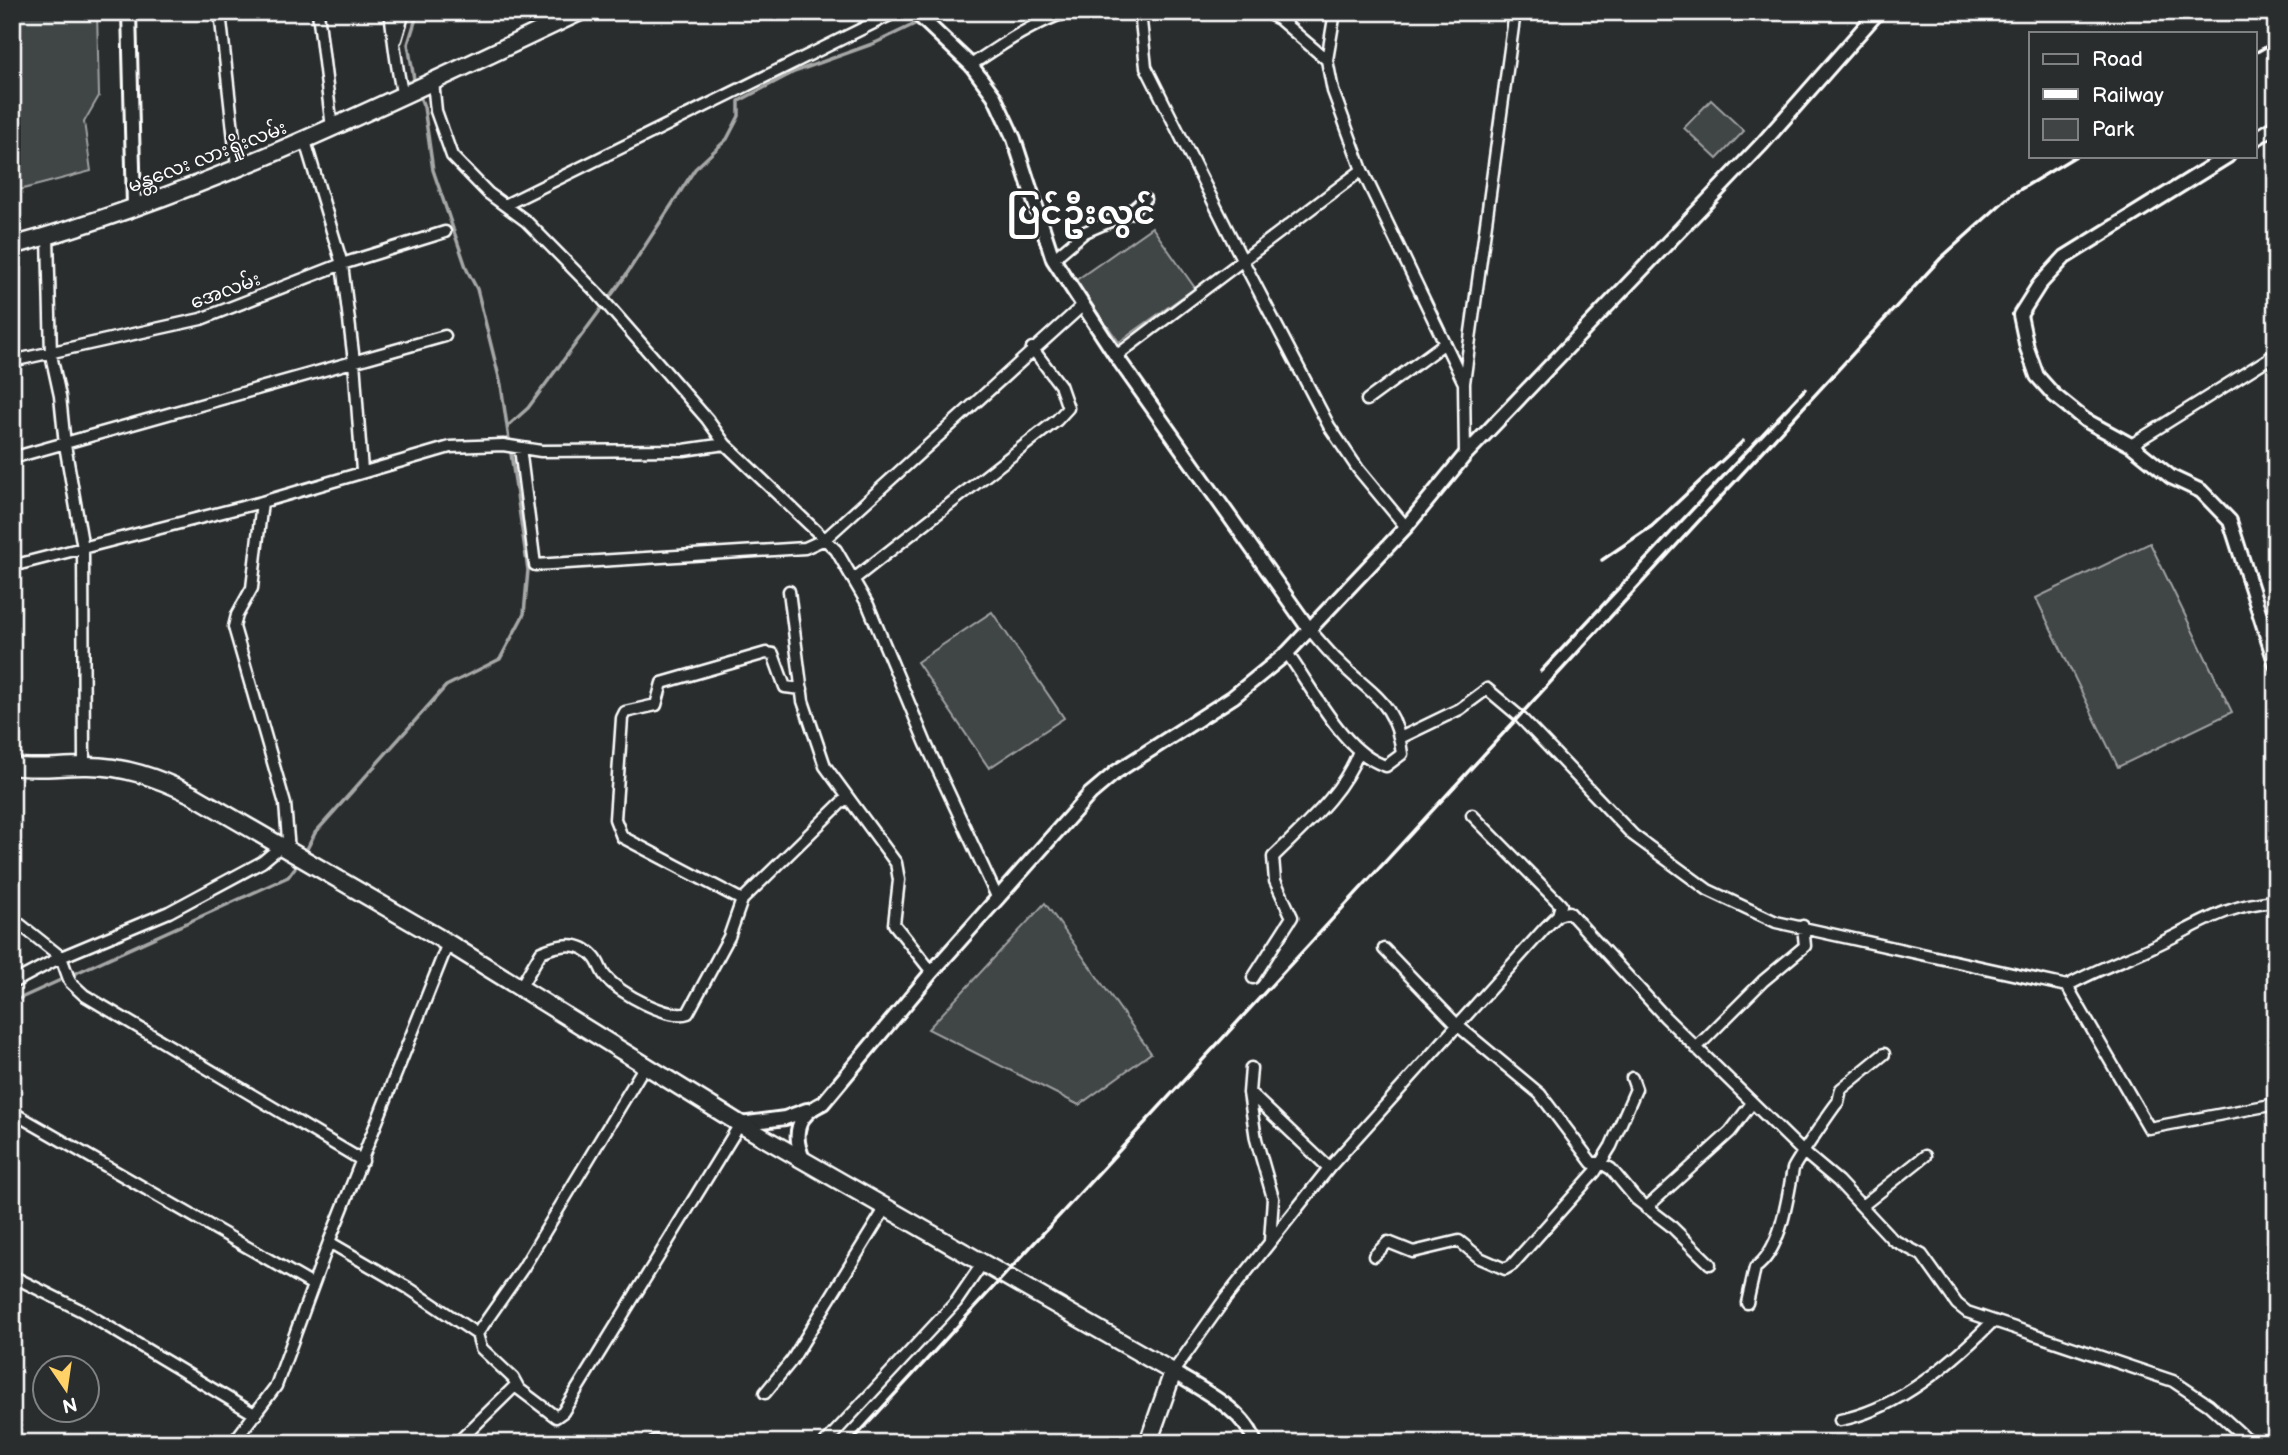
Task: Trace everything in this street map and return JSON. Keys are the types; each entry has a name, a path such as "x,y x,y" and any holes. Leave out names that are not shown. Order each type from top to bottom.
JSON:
{"main road":[{"name":"မန္တလေး လားရှိုးလမ်း","path":"12,246 170,195 305,141 580,12"},
{"path":"12,766 34,770 84,766 154,776 448,943 740,1125 1173,1372 1148,1443"}],"street":[{"path":"129,12 134,206"},
{"path":"220,12 237,167"},
{"path":"318,12 332,128"},
{"path":"390,12 396,41"},
{"path":"404,12 396,41 395,63 436,111 452,156 488,193 526,221 606,302 707,419 725,444 825,539 855,579 998,900"},
{"path":"505,205 896,12"},
{"path":"971,65 999,46 1067,12"},
{"path":"1140,12 1146,67 1242,261 1329,426 1358,469 1405,527"},
{"path":"1265,12 1279,19 1327,60"},
{"path":"1335,12 1327,60 1334,91 1362,170 1464,383"},
{"path":"1465,455 1464,383 1516,12"},
{"path":"329,1242 410,1289 477,1334 481,1348 513,1378 515,1386 556,1417 563,1412 740,1125 785,1118 823,1103 932,971 1098,787 1233,697 1287,653 1405,527 1465,455 1761,145 1878,12"},
{"path":"921,17 971,65 1003,111 1053,260 1082,306 1309,629 1340,664 1368,685 1386,706 1400,738 1402,754 1386,766 1372,762 1359,751 1326,712 1287,653"},
{"path":"2256,138 2276,126"},
{"path":"305,141 342,264 354,361 362,471"},
{"path":"2225,158 2065,257 2039,285 2020,315 2026,348 2037,376 2054,395 2085,420 2131,445 2171,477 2202,491 2230,522 2276,665"},
{"path":"1116,356 1362,170"},
{"path":"1053,260 1085,233 1129,213 1145,199"},
{"name":"အေလမ်း","path":"12,361 51,355 201,319 342,264 445,232"},
{"path":"48,236 51,355 60,396 65,445 83,548 84,766"},
{"path":"518,448 535,565 790,551 825,539 1032,348 1082,306"},
{"path":"12,458 445,336"},
{"path":"1367,400 1445,343"},
{"path":"855,579 1057,420 1068,408 1060,385 1032,348"},
{"path":"2131,445 2276,354"},
{"path":"12,566 262,502 450,447 503,445 518,448 684,450 725,444"},
{"path":"12,983 61,957 169,912 262,862 293,854 285,804 234,627 237,615 252,588 262,502"},
{"path":"789,591 806,713 825,766 896,863 899,880 894,923 932,971"},
{"path":"742,900 622,837 615,818 622,718 625,712 631,709 656,705 662,683 766,653 773,654 777,660 785,687 802,690"},
{"path":"1400,738 1460,709 1487,689 1519,716 1633,835 1709,890 1776,922 2067,986 2103,965 2150,948 2210,915 2253,902 2276,901"},
{"path":"1253,978 1292,917 1275,881 1273,857 1340,790 1359,751"},
{"path":"520,988 541,952 572,944 587,950 597,960 608,980 664,1014 680,1016 688,1013 729,937 742,900 846,798"},
{"path":"1255,1443 1240,1419 1173,1372 1270,1241 1329,1168 1558,915 1561,905 1472,816"},
{"path":"1558,915 1569,912 1696,1048 1752,1103 1838,1181 1893,1240 1922,1255 1957,1304 1966,1312 2173,1381 2210,1405 2251,1443"},
{"path":"12,918 61,957 70,982 84,995 363,1161"},
{"path":"1696,1048 1762,981 1805,946 1803,926"},
{"path":"233,1443 276,1386 329,1242 448,943"},
{"path":"1384,949 1457,1025 1540,1094 1578,1148 1592,1163 1601,1163 1611,1169 1646,1208 1677,1232 1710,1264"},
{"path":"2067,986 2148,1128 2276,1104"},
{"path":"1747,1303 1755,1268 1762,1263 1779,1229 1794,1167 1838,1102 1841,1089 1884,1054"},
{"path":"477,1334 523,1268 644,1067"},
{"path":"1251,1068 1249,1093 1256,1139 1273,1198 1270,1241"},
{"path":"1374,1256 1388,1242 1413,1252 1459,1241 1480,1258 1505,1269 1524,1253 1601,1163 1636,1089 1632,1078"},
{"path":"1249,1093 1329,1168"},
{"path":"1646,1208 1730,1132 1752,1103"},
{"path":"804,1162 797,1146 799,1125 807,1110"},
{"path":"12,1112 313,1285"},
{"path":"1862,1206 1925,1156"},
{"path":"765,1393 792,1360 886,1208"},
{"path":"825,1443 956,1302 982,1264"},
{"path":"12,1276 82,1311 256,1415"},
{"path":"1840,1420 1893,1400 1957,1354 1993,1321"},
{"path":"457,1443 515,1386"}],"green space":[{"path":"12,12 97,12 99,96 84,122 91,171 12,192"},
{"path":"1711,100 1744,131 1717,159 1684,128"},
{"path":"1152,227 1195,288 1119,342 1075,281"},
{"path":"2150,543 2232,712 2118,767 2036,598"},
{"path":"992,612 1064,718 989,768 917,662"},
{"path":"1045,903 1151,1053 1079,1105 928,1029"}],"waterway":[{"path":"415,85 408,44 418,12"},
{"path":"926,19 942,12"},
{"path":"509,425 528,408 624,278 695,169 727,139 739,116 739,101 794,72 875,43 919,22"},
{"path":"304,855 315,833 446,686 500,659 524,614 528,570 501,385 477,289 467,270 433,170 424,107 418,92"},
{"path":"12,1002 288,877 300,861"}],"railway":[{"path":"2256,52 2276,41"},
{"path":"850,1443 1941,258 2011,195 2073,158"},
{"path":"1541,671 1805,389"},
{"path":"1602,560 1652,526 1743,441"}],"district":[{"name":"ပြင်ဦးလွင်","path":"1081,212"}]}
